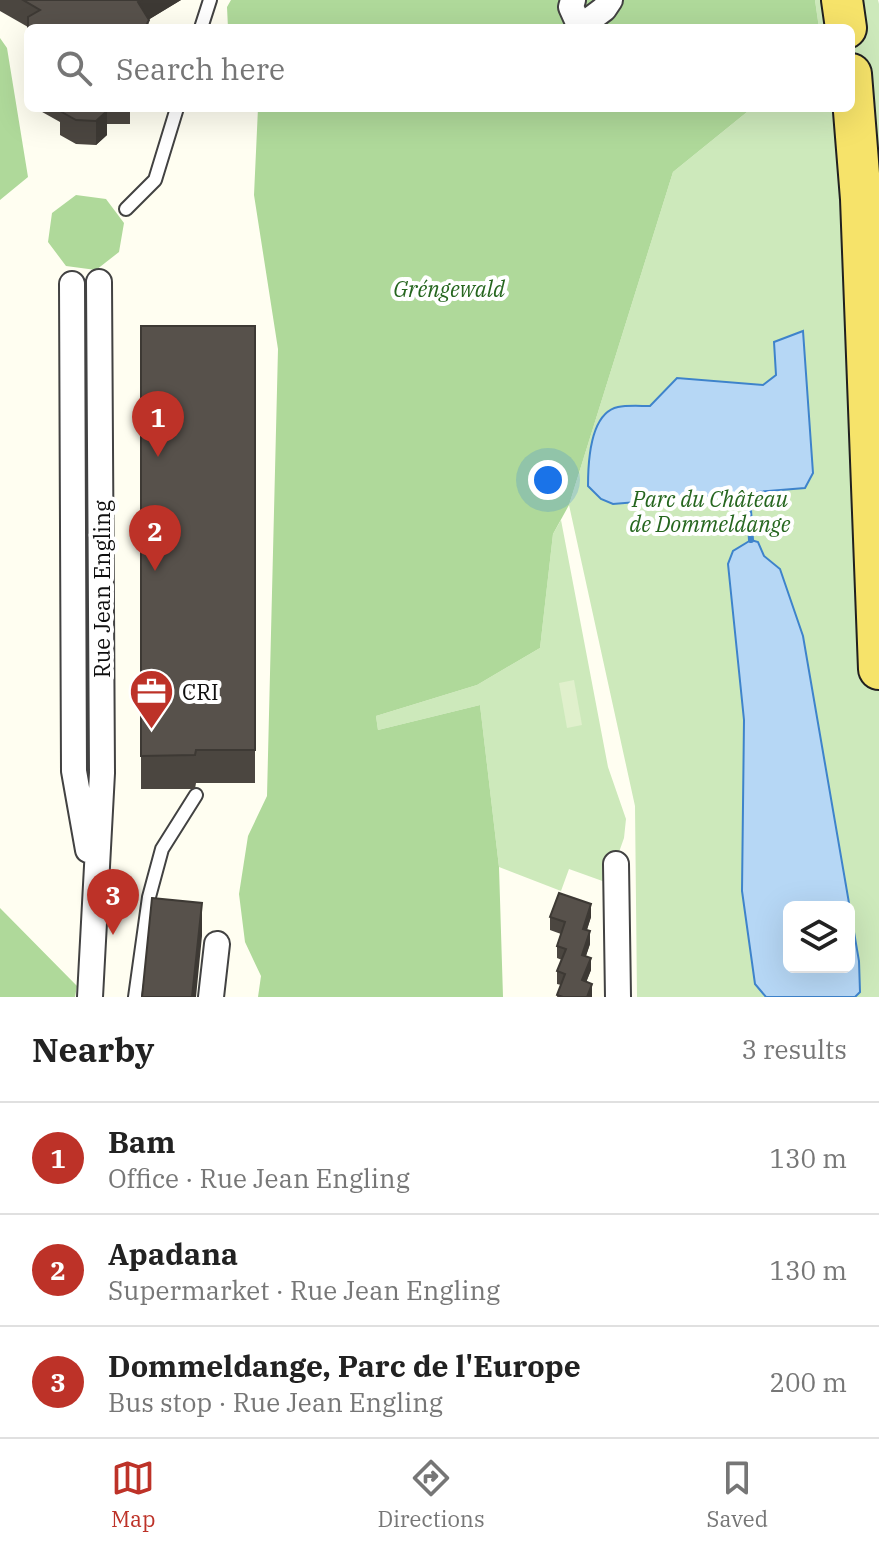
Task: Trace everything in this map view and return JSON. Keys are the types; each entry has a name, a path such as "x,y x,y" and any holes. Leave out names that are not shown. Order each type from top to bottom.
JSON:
{"main road":[{"path":"842,0 845,24"},
{"path":"854,112 861,199 879,669"}],"street":[{"path":"573,0 571,7 579,24"},
{"path":"584,24 604,9 610,0"},
{"name":"Rue Jean Engling","path":"90,997 102,773 99,282"},
{"name":"Rue Jean Engling","path":"72,284 74,771 96,896"},
{"path":"616,864 618,997"},
{"path":"211,997 217,944"}],"lane":[{"path":"202,24 210,0"},
{"path":"126,209 155,180 176,112"},
{"path":"135,997 149,897 162,849 196,795"}],"green space":[{"path":"231,0 815,0 818,24 228,24 227,7"},
{"name":"Parc du Château de Dommeldange","path":"815,0 878,0 879,997 637,997 635,806 569,505 673,172 747,112 855,112 855,24 818,24"},
{"path":"0,38 7,48 28,177 0,200"},
{"name":"Gréngewald","path":"258,112 747,112 673,172 569,505 553,534 540,648 477,685 376,716 378,730 480,705 499,867 503,997 258,997 261,976 245,942 239,894 248,836 267,796 278,349 254,195"},
{"path":"76,195 106,199 124,223 119,252 96,270 66,266 48,242 52,213"},
{"path":"561,520 608,767 626,819 624,838 608,883 569,869 561,891 499,867 480,705 378,730 376,716 477,685 540,648 553,534"},
{"path":"574,680 582,725 567,728 559,683"},
{"path":"0,908 77,986 75,997 0,997"}],"water":[{"path":"803,331 813,473 805,488 613,504 601,499 588,486 592,440 609,411 622,406 650,406 677,378 763,385 776,375 774,342"},
{"path":"751,540 758,542 764,556 780,569 803,636 849,901 783,901 783,973 855,973 855,938 860,992 855,997 766,997 755,984 742,891 744,720 728,564 733,551"}],"building":[{"path":"23,0 141,0 138,2 149,20 147,24 28,24 28,17 40,10"},
{"path":"62,112 106,112 96,121 76,120"},
{"path":"141,326 255,326 255,750 196,750 195,755 141,756"},
{"path":"559,893 591,904 583,929 590,931 582,955 591,958 582,980 592,984 587,997 557,995 565,974 557,971 566,949 557,946 565,922 550,917"},
{"path":"152,898 202,903 192,997 142,997"}],"waterway":[{"path":"748,495 751,540"}],"place":[{"name":"Bam","path":"158,457"},
{"name":"Apadana","path":"155,571"},
{"name":"CRI","path":"151,730"},
{"name":"Dommeldange, Parc de l'Europe","path":"113,935"}]}
